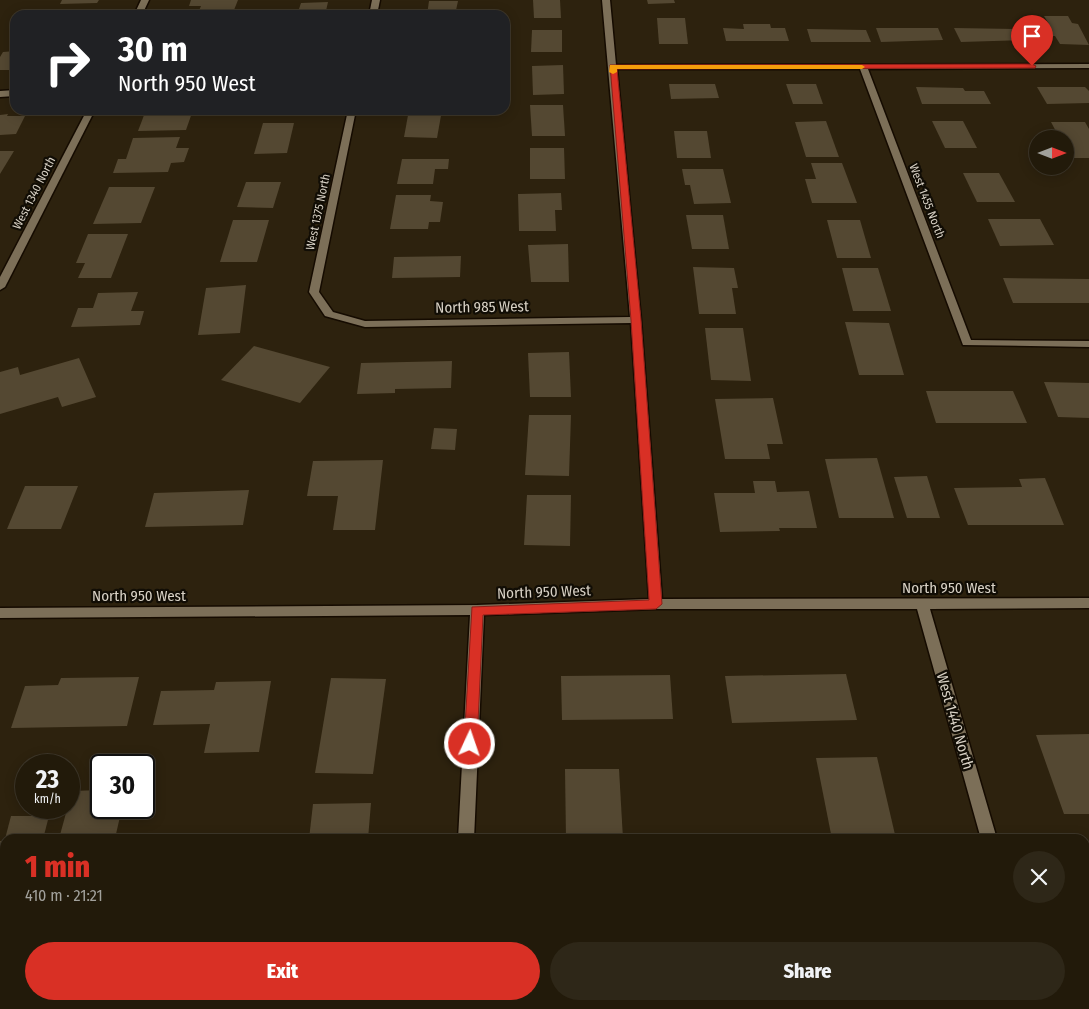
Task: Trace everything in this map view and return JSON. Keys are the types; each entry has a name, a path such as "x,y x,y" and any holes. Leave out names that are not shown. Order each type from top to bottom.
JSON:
{"street":[{"path":"606,0 636,320 656,604"},
{"path":"613,67 1089,66"},
{"name":"West 1455 North","path":"863,67 968,343 1089,344"},
{"name":"West 1340 North","path":"0,287 88,115"},
{"name":"West 1375 North","path":"329,314 314,292 351,115"},
{"name":"North 985 West","path":"329,314 365,324 636,320"},
{"name":"North 950 West","path":"0,613 477,610 656,604 1089,603"},
{"name":"West 1440 North","path":"922,604 988,834"},
{"path":"466,834 477,610"}],"building":[{"path":"62,0 99,0 97,3 60,4"},
{"path":"191,0 238,0 234,10 199,10 201,6 189,6"},
{"path":"533,0 560,0 561,18 534,18"},
{"path":"647,0 674,0 675,3 648,4"},
{"path":"429,1 458,1 456,10 428,10"},
{"path":"328,2 326,10 299,10 301,3"},
{"path":"1044,16 1068,16 1072,23 1078,24 1089,45 1060,44 1055,36 1044,36 1038,24 1049,24"},
{"path":"657,18 685,18 688,44 659,44"},
{"path":"743,24 770,24 771,28 785,28 789,41 726,41 723,28 744,29"},
{"path":"876,28 938,28 943,40 881,42"},
{"path":"954,28 1016,29 1023,40 961,42"},
{"path":"807,29 866,30 871,42 811,42"},
{"path":"532,30 562,30 562,52 531,52"},
{"path":"10,51 10,70 0,70 0,57 3,52"},
{"path":"563,65 564,94 533,95 532,66"},
{"path":"669,84 715,84 719,98 671,99"},
{"path":"786,84 816,84 823,104 793,104"},
{"path":"916,87 963,88 965,91 984,91 991,104 922,104"},
{"path":"1037,87 1085,87 1089,91 1089,103 1047,104"},
{"path":"530,105 563,105 565,136 532,136"},
{"path":"8,114 7,116 25,116 16,134 0,135 0,115"},
{"path":"144,115 191,115 186,130 138,131"},
{"path":"408,115 441,115 437,138 404,137"},
{"path":"826,121 839,157 806,157 795,122"},
{"path":"932,121 963,121 977,148 945,148"},
{"path":"1051,122 1085,122 1089,129 1089,158 1074,158 1074,130 1055,130"},
{"path":"263,123 294,123 287,153 254,154"},
{"path":"674,131 707,131 711,158 677,158"},
{"path":"180,137 176,148 189,148 184,162 171,163 168,172 113,173 118,159 126,159 133,138"},
{"path":"530,148 564,148 565,179 530,179"},
{"path":"0,151 14,151 0,174"},
{"path":"402,159 449,159 448,169 435,169 433,184 397,184"},
{"path":"811,163 842,163 857,203 812,203 805,179 816,179"},
{"path":"682,169 723,169 731,203 694,204 690,185 685,185"},
{"path":"963,173 999,173 1015,202 977,202"},
{"path":"246,182 281,182 273,208 237,207"},
{"path":"109,187 155,187 141,223 93,224"},
{"path":"561,193 562,210 555,210 556,231 519,231 518,194"},
{"path":"396,195 431,195 430,201 443,202 440,222 429,222 428,229 390,229"},
{"path":"686,215 723,215 729,249 692,249"},
{"path":"988,219 1040,219 1054,245 1000,246"},
{"path":"233,220 269,220 257,262 220,262"},
{"path":"827,220 860,220 871,258 837,258"},
{"path":"88,234 128,234 111,278 78,278 85,263 76,263"},
{"path":"568,244 569,282 531,282 528,245"},
{"path":"461,256 460,277 392,278 394,257"},
{"path":"693,267 734,268 738,288 732,288 736,314 699,314"},
{"path":"842,268 878,268 891,311 853,311"},
{"path":"1003,278 1089,279 1089,303 1013,303"},
{"path":"246,285 240,333 198,335 206,288"},
{"path":"138,292 131,311 144,311 140,325 71,327 78,308 93,308 98,293"},
{"path":"845,322 889,323 904,375 859,375"},
{"path":"705,328 743,328 751,381 711,380"},
{"path":"254,346 330,367 300,403 221,380"},
{"path":"569,352 571,397 530,397 528,353"},
{"path":"79,358 96,397 62,407 58,397 0,414 0,372 18,367 20,375"},
{"path":"452,361 451,388 395,389 395,393 357,394 361,363"},
{"path":"1044,382 1089,383 1089,418 1058,417"},
{"path":"926,391 1013,391 1027,423 936,423"},
{"path":"773,398 783,444 767,444 770,459 725,459 715,399"},
{"path":"529,415 571,415 569,476 525,475"},
{"path":"434,428 457,429 455,450 431,449"},
{"path":"877,458 894,518 839,518 825,459"},
{"path":"383,460 375,530 333,530 338,496 307,496 313,461"},
{"path":"927,476 940,518 907,518 894,477"},
{"path":"1045,478 1064,525 968,525 954,488 1022,487 1019,479"},
{"path":"753,481 775,481 777,492 809,491 817,528 779,528 780,531 720,532 714,493 755,493"},
{"path":"25,486 78,486 61,529 7,529"},
{"path":"249,490 243,525 145,527 154,493"},
{"path":"527,495 571,495 570,546 524,545"},
{"path":"846,674 857,720 732,723 725,676"},
{"path":"670,675 673,719 562,720 561,676"},
{"path":"139,677 127,726 11,728 25,686 58,685 61,678"},
{"path":"331,678 386,679 373,774 315,773"},
{"path":"271,681 259,752 204,753 210,724 153,725 161,691 214,690 216,682"},
{"path":"1089,734 1089,814 1064,814 1036,735"},
{"path":"877,757 895,834 831,834 816,758"},
{"path":"565,769 619,769 623,834 566,834"},
{"path":"90,790 90,819 119,819 116,834 60,834 64,819 80,819 80,791"},
{"path":"371,803 368,834 310,834 313,804"},
{"path":"11,816 15,816 15,819 48,819 44,834 6,834"}],"slow traffic":[{"path":"613,72 613,67 862,67"}],"route":[{"path":"470,744 477,610 656,604 636,320 613,67 1032,66"}]}
